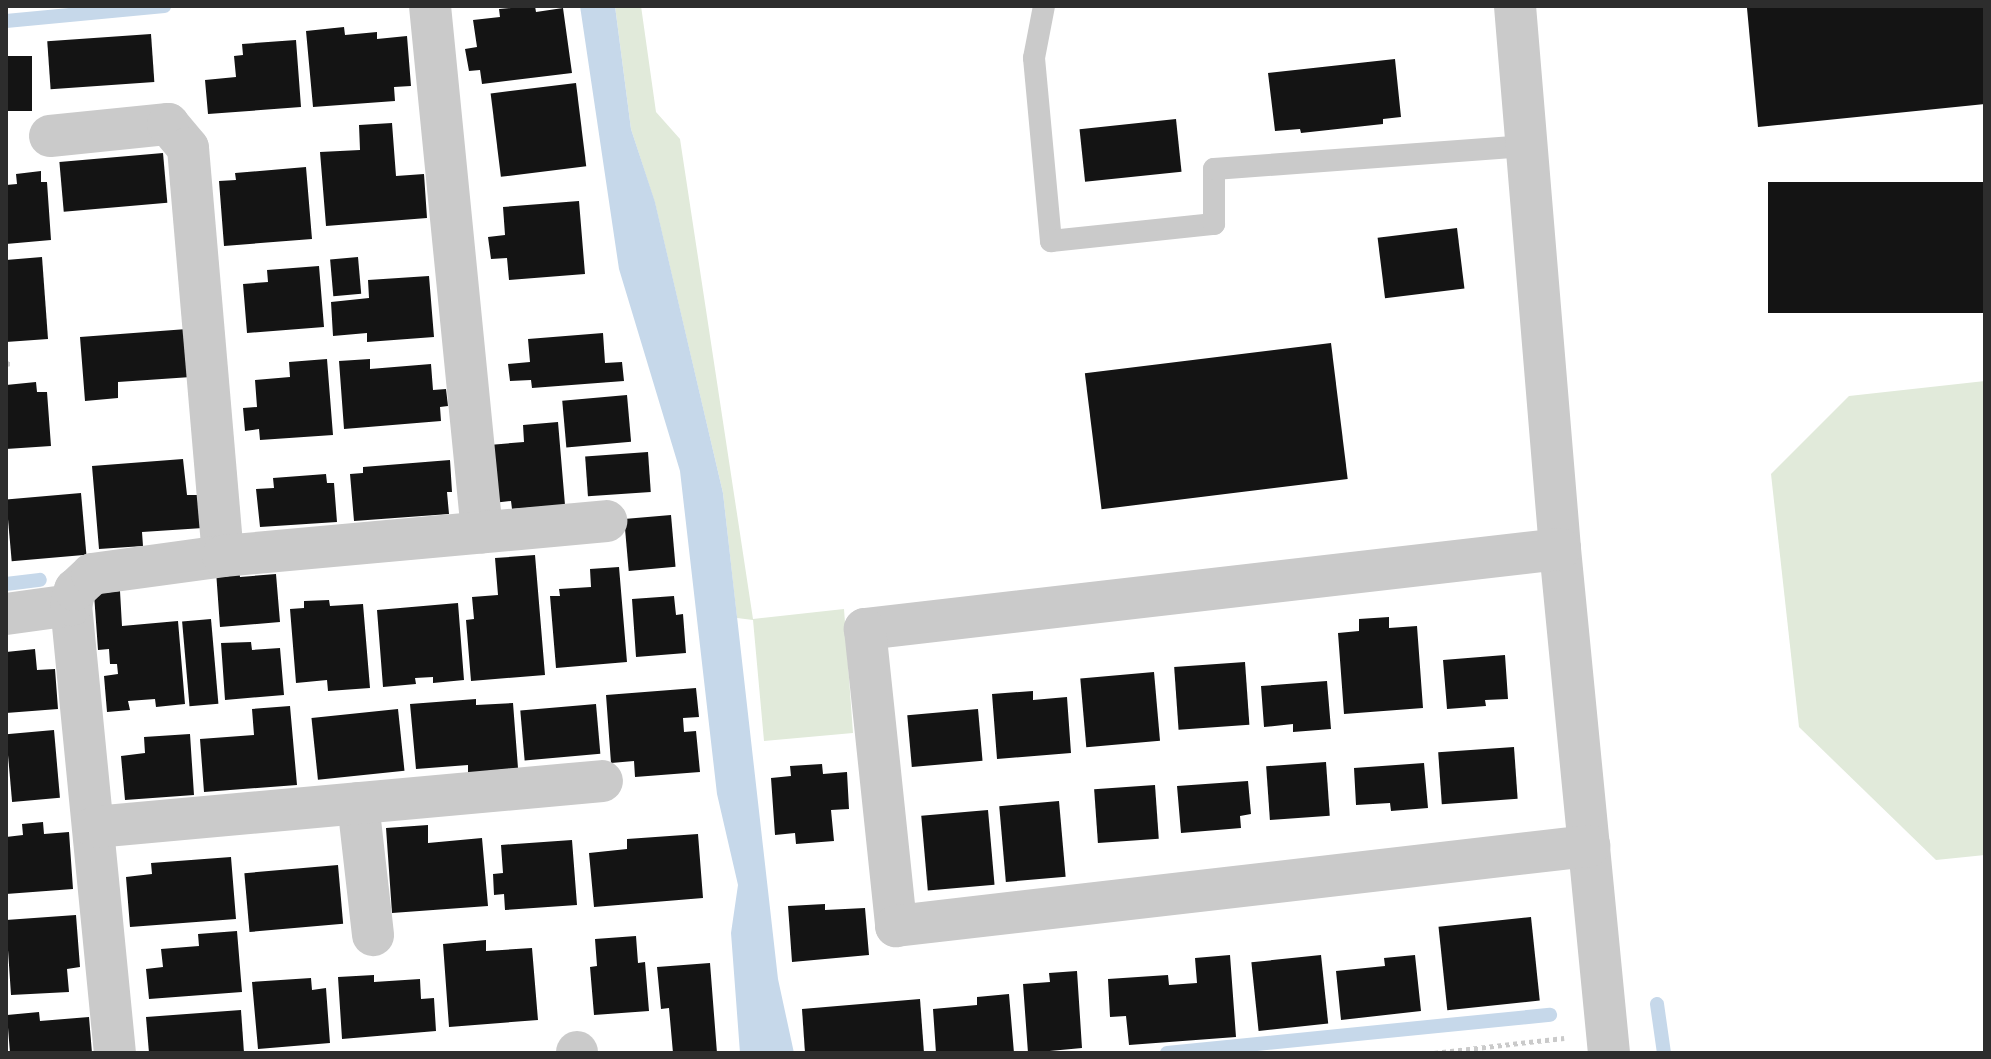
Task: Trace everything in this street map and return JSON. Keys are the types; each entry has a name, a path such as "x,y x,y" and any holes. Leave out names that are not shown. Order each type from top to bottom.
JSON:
{"street":[{"path":"430,6 482,532"},
{"path":"1515,6 1560,549 1609,1053"},
{"path":"50,136 168,124 188,148 223,556"},
{"path":"115,1053 71,605 75,590 92,574 223,556 606,521"},
{"path":"1560,549 865,629 896,926 1589,846"},
{"path":"6,614 71,605"},
{"path":"95,827 602,781"},
{"path":"358,803 373,935"}],"lane":[{"path":"1044,6 1034,58 1051,241 1214,224 1214,169 1527,146"}],"path":[{"path":"1434,1053 1569,1037"}],"green space":[{"path":"615,6 641,6 656,112 680,139 753,619 844,609 853,733 764,741 753,620 737,618 723,493 655,203 631,129"},
{"path":"1985,381 1985,855 1936,860 1799,727 1771,474 1849,396"}],"water":[{"path":"580,6 615,6 631,129 655,202 723,493 778,979 794,1053 740,1053 731,933 738,885 717,794 680,471 619,269"}],"building":[{"path":"535,6 536,12 563,8 572,73 482,84 480,70 469,71 465,49 477,47 473,20 500,17 499,9"},
{"path":"1985,6 1985,104 1758,127 1747,8"},
{"path":"344,27 345,35 377,32 377,39 407,36 411,86 394,87 395,101 313,107 306,31"},
{"path":"151,34 154,82 51,89 47,41"},
{"path":"296,40 301,107 208,114 205,80 236,77 234,56 243,55 242,44"},
{"path":"6,56 32,56 32,111 6,111"},
{"path":"1395,59 1401,117 1383,119 1383,124 1301,133 1300,129 1275,131 1268,73"},
{"path":"576,83 586,166 501,177 491,93"},
{"path":"1176,119 1182,172 1085,182 1080,129"},
{"path":"392,123 396,176 424,174 427,218 326,226 320,152 360,150 359,125"},
{"path":"163,153 167,203 64,212 59,162"},
{"path":"306,167 312,239 224,246 219,181 236,180 235,173"},
{"path":"41,171 41,182 47,182 51,240 6,244 6,185 17,184 16,174"},
{"path":"1768,182 1985,182 1985,313 1768,313"},
{"path":"579,201 585,274 509,280 507,258 491,259 488,237 505,235 503,207"},
{"path":"1457,228 1464,289 1385,298 1378,238"},
{"path":"42,257 48,339 6,342 6,260"},
{"path":"358,257 361,294 333,296 330,259"},
{"path":"319,266 324,327 247,333 243,284 268,282 267,270"},
{"path":"429,276 434,337 367,342 367,333 333,336 331,302 369,298 368,280"},
{"path":"187,329 191,377 118,382 118,398 85,401 80,337"},
{"path":"603,333 605,363 622,362 624,381 532,388 531,380 510,381 508,364 530,362 528,339"},
{"path":"1331,343 1348,479 1102,509 1085,373"},
{"path":"327,359 333,435 260,440 259,429 245,431 243,408 257,407 255,380 290,377 289,362"},
{"path":"370,359 370,369 431,364 433,390 446,389 448,406 440,407 441,421 344,429 339,361"},
{"path":"36,382 37,392 47,392 51,446 6,449 6,385"},
{"path":"627,395 631,442 566,447 562,401"},
{"path":"558,422 565,505 512,509 511,501 493,503 489,445 524,442 523,425"},
{"path":"648,452 651,492 588,496 585,456"},
{"path":"183,459 187,495 200,495 203,528 142,532 143,546 99,549 92,466"},
{"path":"450,460 452,492 447,492 449,514 354,521 350,474 363,473 363,467"},
{"path":"326,474 327,483 334,483 337,522 260,527 256,489 274,488 273,478"},
{"path":"81,493 86,555 12,561 6,500"},
{"path":"671,515 676,567 629,571 624,519"},
{"path":"535,555 545,675 471,681 466,620 474,619 472,597 498,595 495,558"},
{"path":"619,567 627,662 556,668 550,596 560,596 559,589 591,587 590,569"},
{"path":"239,569 240,577 276,574 280,622 220,627 216,571"},
{"path":"120,591 122,626 178,621 185,704 156,707 155,699 128,701 130,710 107,712 104,676 118,674 117,664 110,664 109,649 98,650 94,594"},
{"path":"674,596 676,615 683,614 686,653 636,657 632,599"},
{"path":"329,600 330,606 363,604 370,688 328,691 327,680 296,683 290,609 304,608 304,601"},
{"path":"458,603 464,680 433,683 433,677 415,678 416,684 383,687 377,610"},
{"path":"1389,617 1389,628 1417,626 1423,708 1344,714 1338,633 1359,631 1359,619"},
{"path":"211,619 218,704 190,706 182,622"},
{"path":"251,642 252,650 280,648 284,695 225,700 221,643"},
{"path":"35,649 37,670 55,669 58,709 6,713 6,652"},
{"path":"1505,655 1508,699 1485,700 1486,706 1447,709 1443,660"},
{"path":"1245,662 1249,725 1179,730 1174,667"},
{"path":"1154,672 1160,741 1086,747 1080,678"},
{"path":"1327,681 1331,729 1293,732 1293,724 1264,727 1261,686"},
{"path":"696,688 699,717 683,718 684,732 696,731 700,772 635,777 634,761 611,763 606,695"},
{"path":"1033,691 1033,700 1067,697 1071,753 997,759 992,694"},
{"path":"476,699 476,705 513,703 518,768 468,773 468,765 416,769 410,704"},
{"path":"596,704 600,754 525,760 520,711"},
{"path":"290,706 297,785 204,792 200,739 254,735 252,709"},
{"path":"398,709 404,771 318,780 311,718"},
{"path":"978,709 983,761 912,767 907,715"},
{"path":"54,730 60,798 12,802 6,734"},
{"path":"190,734 194,795 125,800 121,756 145,753 144,737"},
{"path":"1514,747 1518,799 1442,804 1438,752"},
{"path":"1326,762 1330,816 1270,820 1266,766"},
{"path":"1424,763 1428,808 1391,811 1390,803 1356,805 1354,768"},
{"path":"822,764 823,774 847,772 849,809 831,810 834,841 796,844 795,833 775,835 771,778 791,776 790,766"},
{"path":"1248,781 1251,814 1240,816 1241,828 1181,833 1177,786"},
{"path":"1155,785 1159,839 1098,843 1094,789"},
{"path":"1059,801 1066,877 1006,882 999,806"},
{"path":"988,810 995,885 928,891 921,816"},
{"path":"43,822 44,834 69,832 73,889 6,894 6,837 23,835 22,824"},
{"path":"428,825 428,843 482,838 488,906 392,913 386,828"},
{"path":"698,834 703,898 594,907 589,853 627,849 627,839"},
{"path":"572,840 577,905 505,910 504,894 494,895 493,874 503,873 501,845"},
{"path":"231,857 236,919 130,927 126,877 152,874 151,863"},
{"path":"338,865 343,924 249,932 244,873"},
{"path":"825,904 825,910 865,908 869,955 792,962 788,906"},
{"path":"76,915 80,967 67,969 69,992 11,995 6,920"},
{"path":"1531,917 1540,1001 1447,1010 1439,927"},
{"path":"237,931 242,992 149,999 146,969 163,967 161,949 199,946 198,934"},
{"path":"636,936 638,963 645,962 649,1011 594,1015 590,967 597,966 595,939"},
{"path":"486,940 486,951 532,948 538,1020 449,1027 443,944"},
{"path":"1230,955 1236,1037 1129,1045 1126,1016 1110,1017 1108,979 1168,975 1169,985 1197,983 1195,958"},
{"path":"1321,955 1328,1024 1259,1031 1251,962"},
{"path":"1415,955 1421,1011 1341,1020 1336,971 1385,966 1384,958"},
{"path":"710,963 717,1053 673,1053 669,1008 661,1009 657,967"},
{"path":"1077,971 1082,1048 1028,1053 1023,984 1050,982 1049,973"},
{"path":"374,975 374,982 420,979 421,999 434,998 436,1031 342,1039 338,977"},
{"path":"311,978 312,990 326,988 330,1043 258,1049 252,982"},
{"path":"1009,994 1014,1053 936,1053 933,1009 977,1005 977,997"},
{"path":"920,999 924,1053 805,1053 802,1009"},
{"path":"241,1010 244,1053 149,1053 146,1017"},
{"path":"39,1012 40,1021 89,1017 92,1053 10,1053 7,1015"}],"waterway":[{"path":"6,21 164,6"},
{"path":"6,584 40,580"},
{"path":"1657,1004 1664,1053"},
{"path":"1167,1053 1550,1015"}]}
